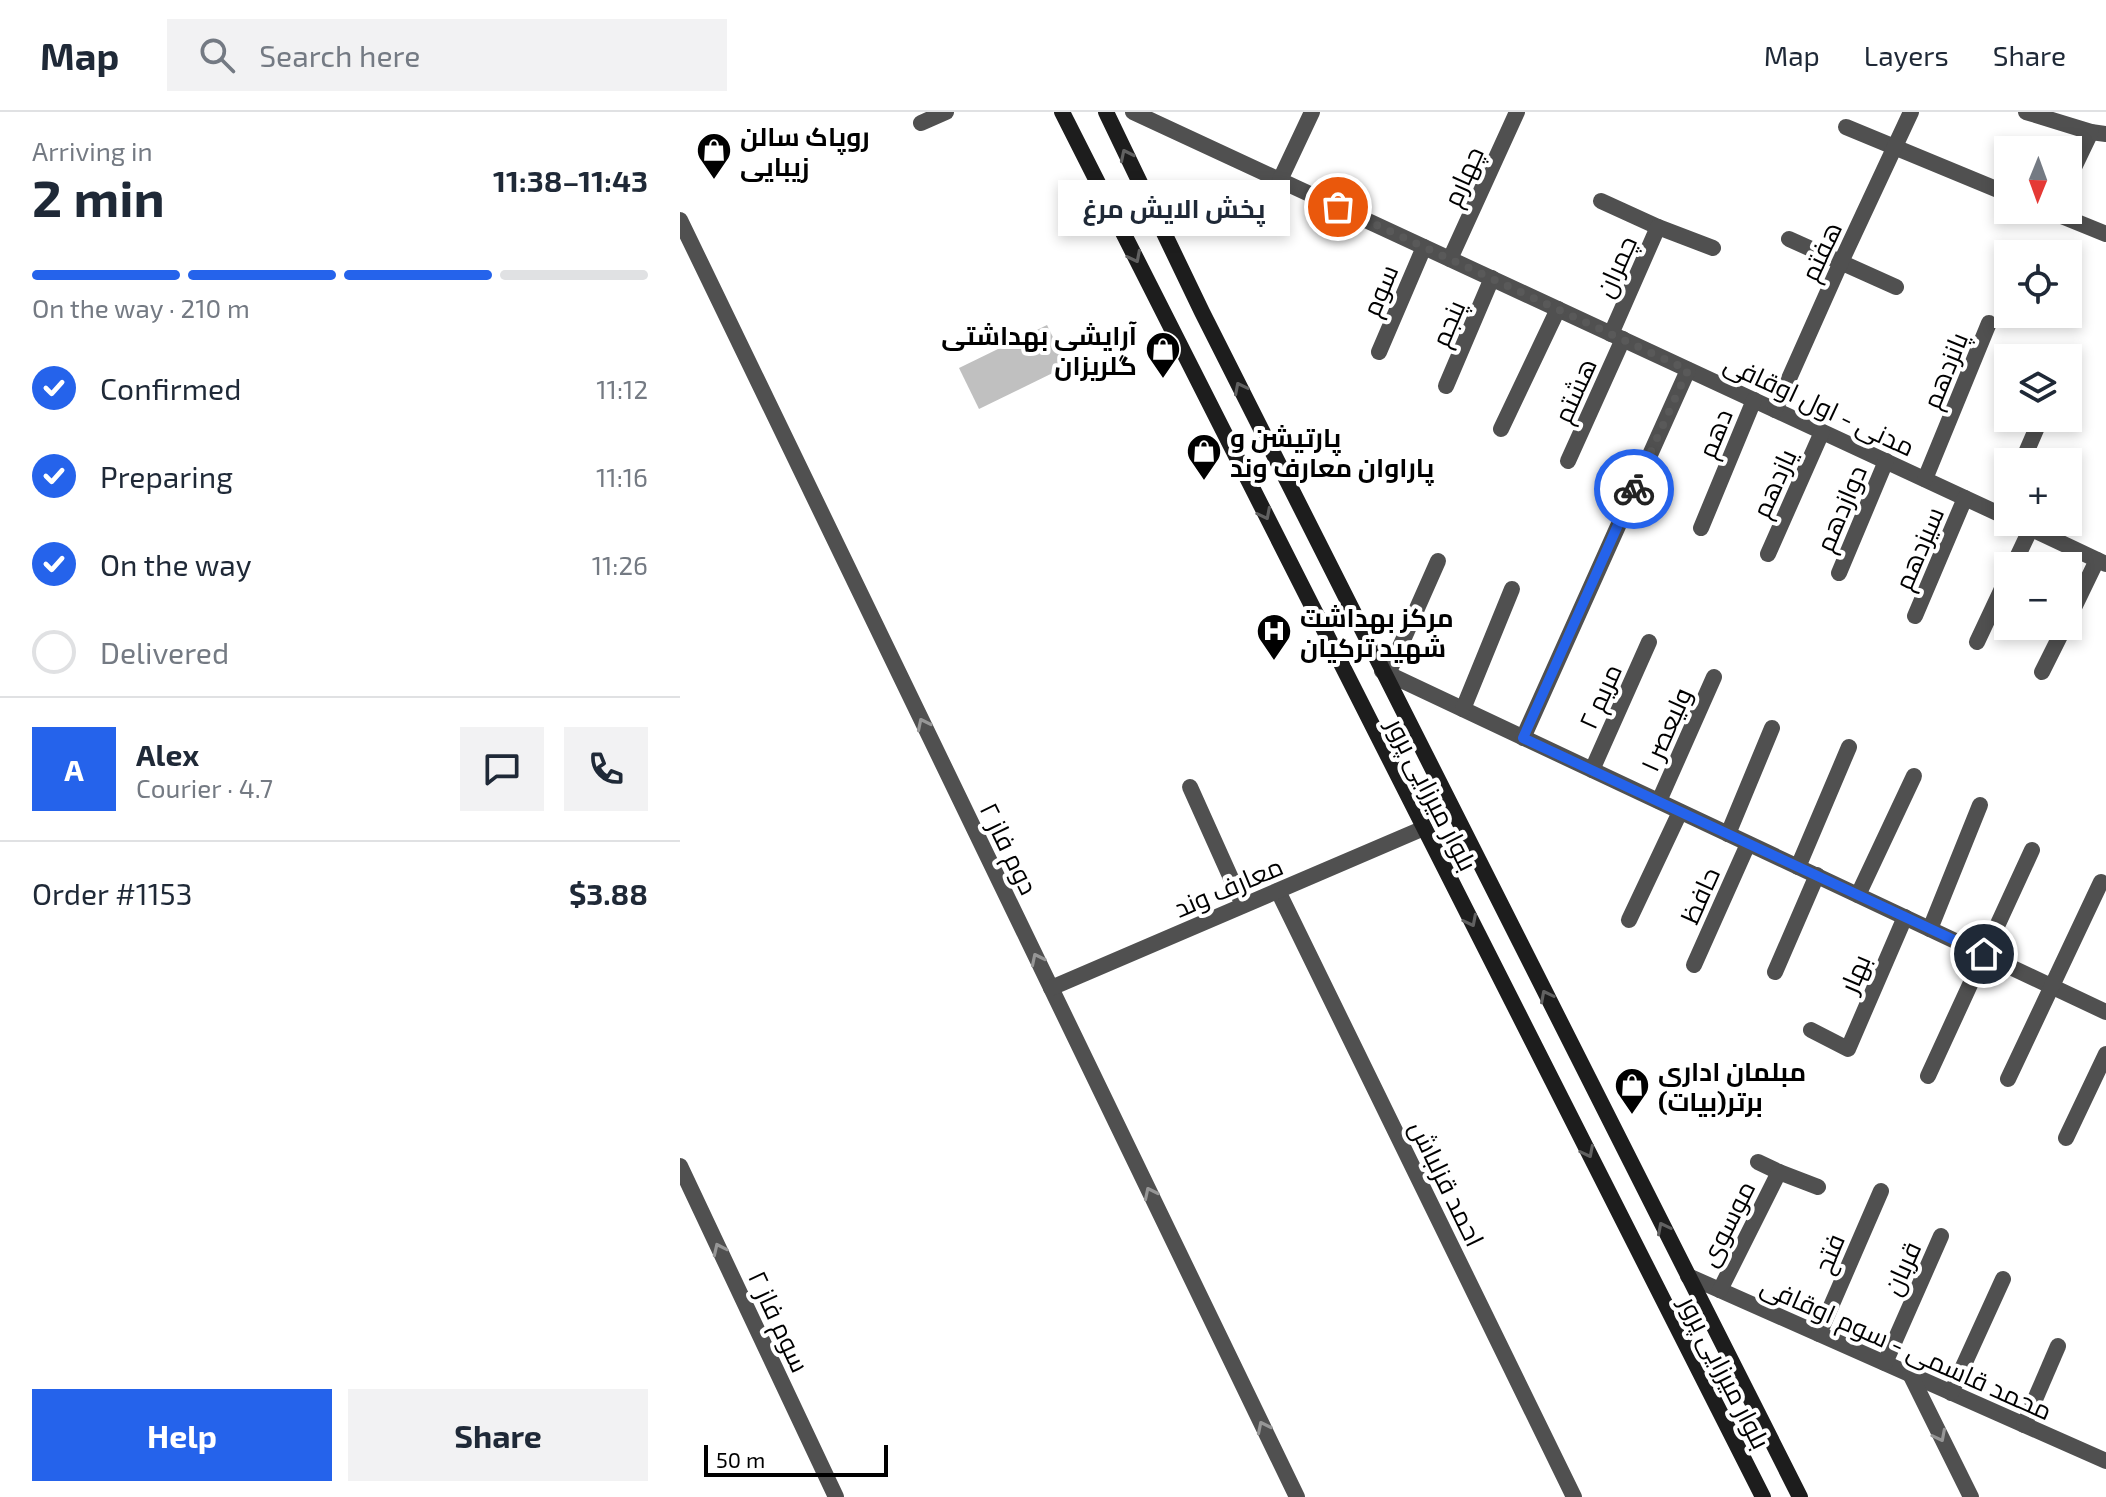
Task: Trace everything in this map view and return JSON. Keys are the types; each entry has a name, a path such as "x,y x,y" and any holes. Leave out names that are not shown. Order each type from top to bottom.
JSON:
{"main road":[{"name":"بلوار میرزایی پرور","path":"1062,112 1758,1495"},
{"name":"بلوار میرزایی پرور","path":"1106,112 1209,326 1800,1497"}],"street":[{"path":"921,123 946,112"},
{"name":"مدنی - اول اوقافی","path":"1133,112 1994,511"},
{"path":"1280,180 1312,112"},
{"name":"چهارم","path":"1450,259 1517,112"},
{"name":"هفتم","path":"1775,410 1911,112"},
{"path":"2026,112 2098,133 2082,158"},
{"path":"1846,127 1994,188"},
{"path":"1601,201 1658,227"},
{"name":"دوم فاز ۲","path":"680,220 1297,1497"},
{"path":"2082,224 2106,234"},
{"name":"چمران","path":"1617,337 1658,227 1713,248"},
{"path":"1789,239 1896,287"},
{"name":"سوم","path":"1379,352 1424,247"},
{"name":"پنجم","path":"1446,386 1492,278"},
{"path":"1501,429 1558,309"},
{"name":"پانزدهم","path":"1925,479 1989,323"},
{"name":"هشتم","path":"1568,461 1617,337"},
{"path":"1523,738 1688,370"},
{"name":"دهم","path":"1701,528 1754,400"},
{"name":"یازدهم","path":"1768,554 1822,432"},
{"name":"دوازدهم","path":"1839,573 1886,461"},
{"name":"سیزدهم","path":"1915,616 1965,498"},
{"path":"2047,536 2102,562 2082,596"},
{"path":"1438,561 1385,673 2106,1012"},
{"path":"1463,709 1512,589"},
{"path":"1977,642 1994,606"},
{"path":"2042,672 2058,640"},
{"name":"مریم ۲","path":"1592,770 1649,642"},
{"name":"ولیعصر ۱","path":"1659,801 1714,677"},
{"path":"1728,834 1772,728"},
{"path":"1798,867 1849,747"},
{"path":"1858,895 1914,776"},
{"path":"1190,787 1243,905"},
{"path":"1930,929 1980,805"},
{"path":"1629,920 1680,812"},
{"name":"معارف وند","path":"1051,988 1424,828"},
{"name":"حافظ","path":"1694,965 1748,844"},
{"path":"1928,1076 2032,850"},
{"path":"1775,972 1817,875"},
{"path":"2008,1079 2101,882"},
{"name":"احمد قزلباش","path":"1278,891 1574,1497"},
{"name":"بهار","path":"1811,1030 1848,1049 1905,917"},
{"path":"2066,1138 2106,1054"},
{"path":"1758,1162 1779,1172"},
{"name":"سوم فاز ۲","path":"680,1166 836,1497"},
{"name":"موسوی","path":"1720,1290 1779,1172 1818,1187"},
{"name":"فتح","path":"1819,1334 1881,1191"},
{"name":"قربان","path":"1885,1363 1941,1236"},
{"name":"محمد قاسمی - سوم اوقافی","path":"1688,1276 2106,1461"},
{"path":"1951,1393 2003,1279"},
{"path":"2024,1425 2058,1346"},
{"path":"1910,1374 1971,1497"}],"building":[{"path":"1047,325 1067,366 979,409 959,368"}],"way so far":[{"path":"1338,207 1688,370 1634,489"}],"place":[{"name":"روپاک سالن زیبایی","path":"714,181"},
{"name":"پخش الایش مرغ","path":"1338,207"},
{"name":"آرایشی بهداشتی گلریزان","path":"1163,380"},
{"name":"پارتیشن و پاراوان معارف وند","path":"1204,482"},
{"name":"مرکز بهداشت شهید ترکیان","path":"1274,662"},
{"name":"مبلمان اداری برتر(بیات)","path":"1632,1116"}],"route":[{"path":"1634,489 1523,738 1984,954"}]}
